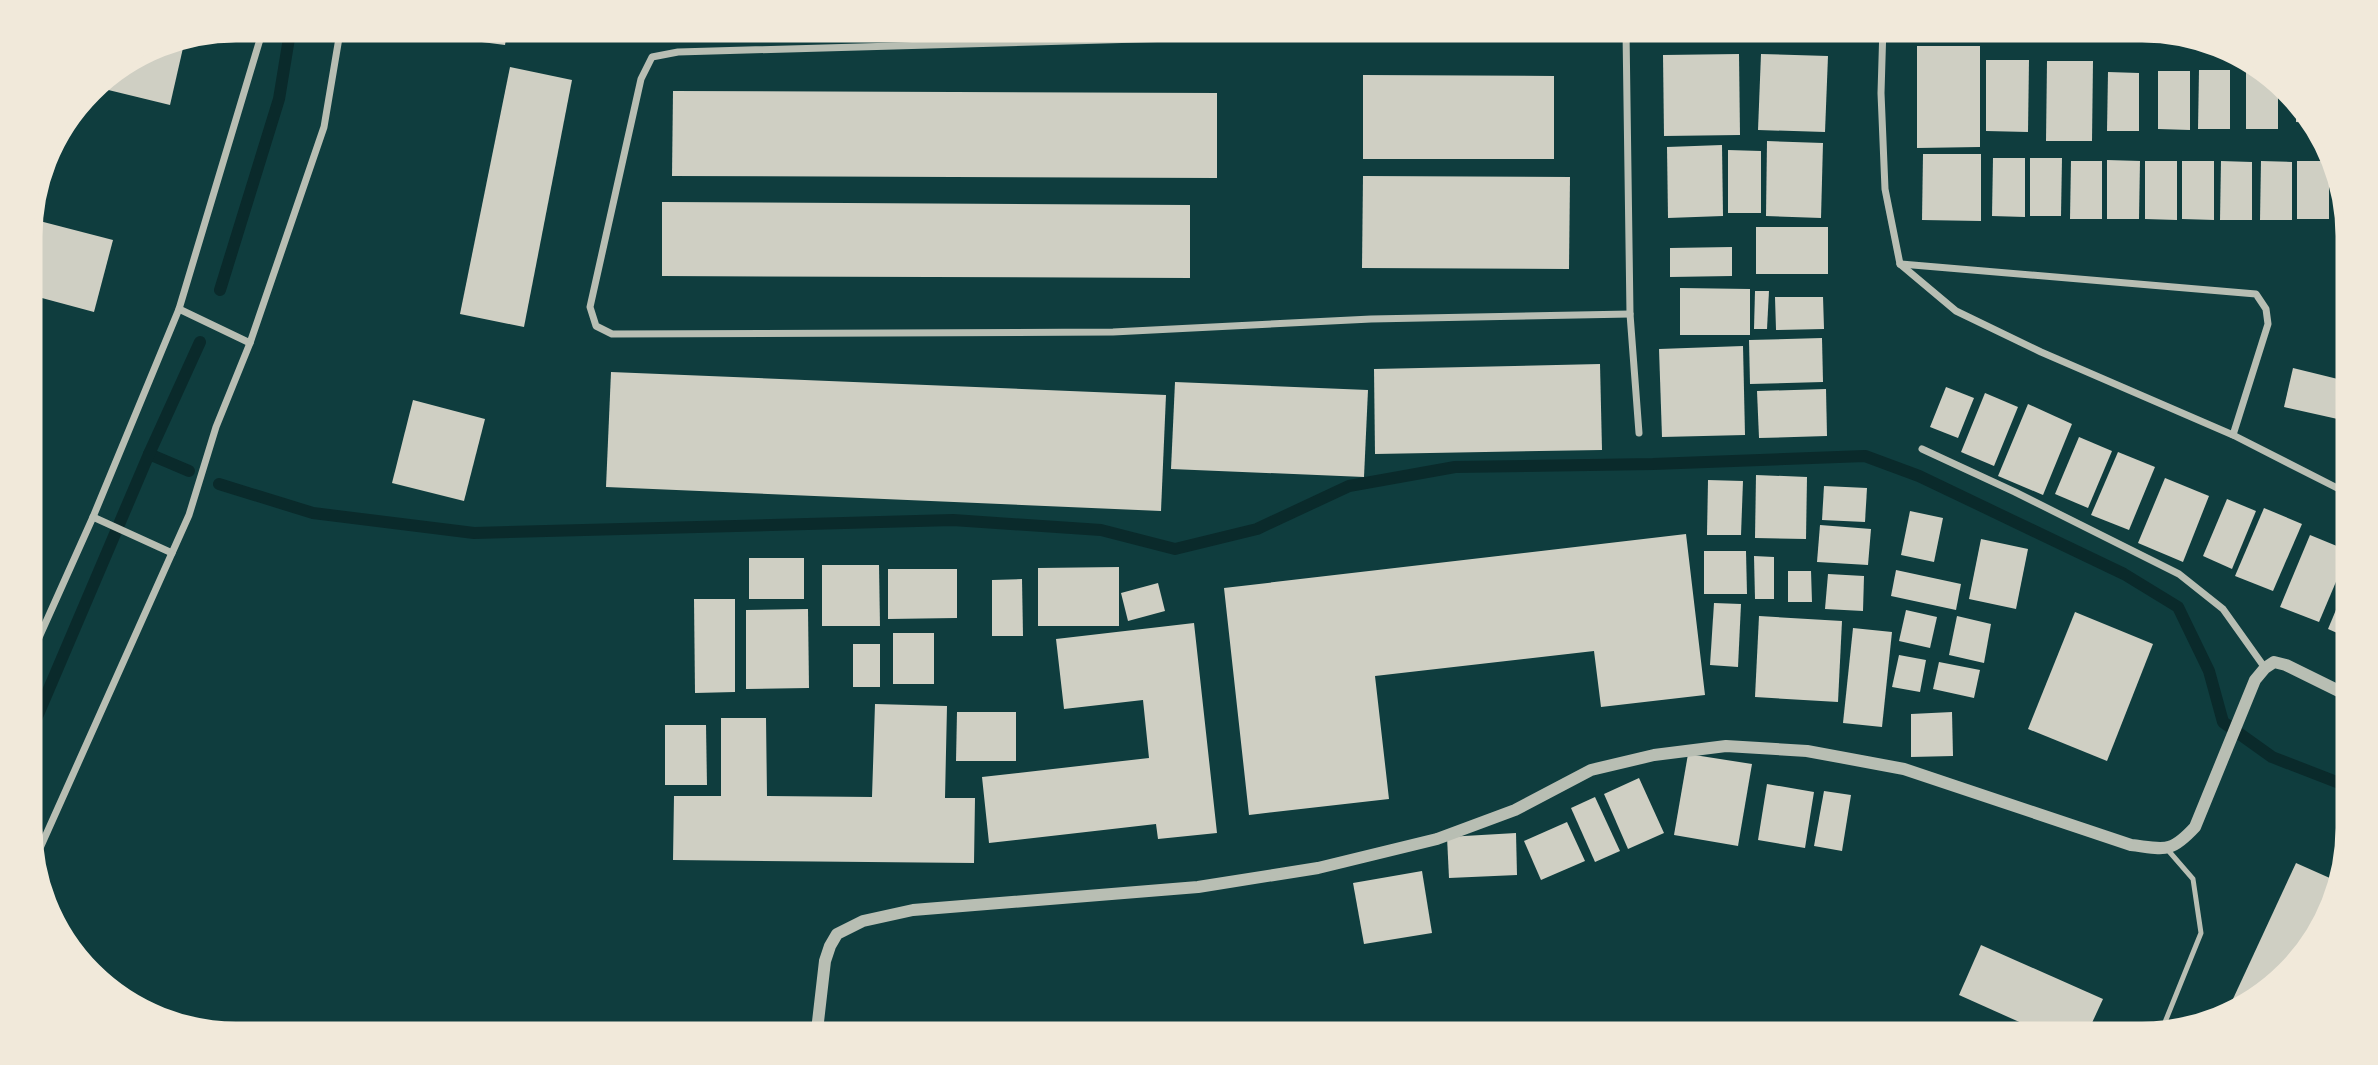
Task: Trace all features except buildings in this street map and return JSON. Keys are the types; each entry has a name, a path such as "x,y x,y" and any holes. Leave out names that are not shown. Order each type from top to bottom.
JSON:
{"street":[{"path":"1626,38 1630,314 1639,433"},
{"path":"1883,38 1881,93 1885,189 1900,264 1956,311 2041,352 2233,435 2339,489"},
{"path":"38,639 93,517 179,309 260,39"},
{"path":"40,849 189,515 216,427 250,343 324,127 339,39"},
{"path":"1071,39 678,52 652,57 641,79 590,307 596,326 612,334 1099,332 1371,319 1630,314"},
{"path":"1900,264 2256,294 2266,309 2268,324 2233,435"},
{"path":"179,309 250,343"},
{"path":"1922,449 2179,573 2223,609 2265,668"},
{"path":"93,517 172,553"},
{"path":"818,1026 825,961 830,946 837,934 863,921 913,910 1198,887 1318,868 1437,839 1515,810 1591,770 1654,755 1726,746 1807,751 1903,769 2131,845 2167,849 2195,827 2255,680 2265,668 2274,662 2286,665 2339,691"}],"lane":[{"path":"2164,1025 2201,933 2193,879 2167,849"}],"waterway":[{"path":"220,290 279,99 289,39"},
{"path":"38,714 149,454 200,342"},
{"path":"149,454 189,471"},
{"path":"219,484 313,513 474,533 953,520 1101,530 1175,549 1257,529 1349,486 1455,467 1653,464 1865,456 1919,476 2124,574 2178,607 2209,671 2223,722 2272,757 2339,783"}]}
